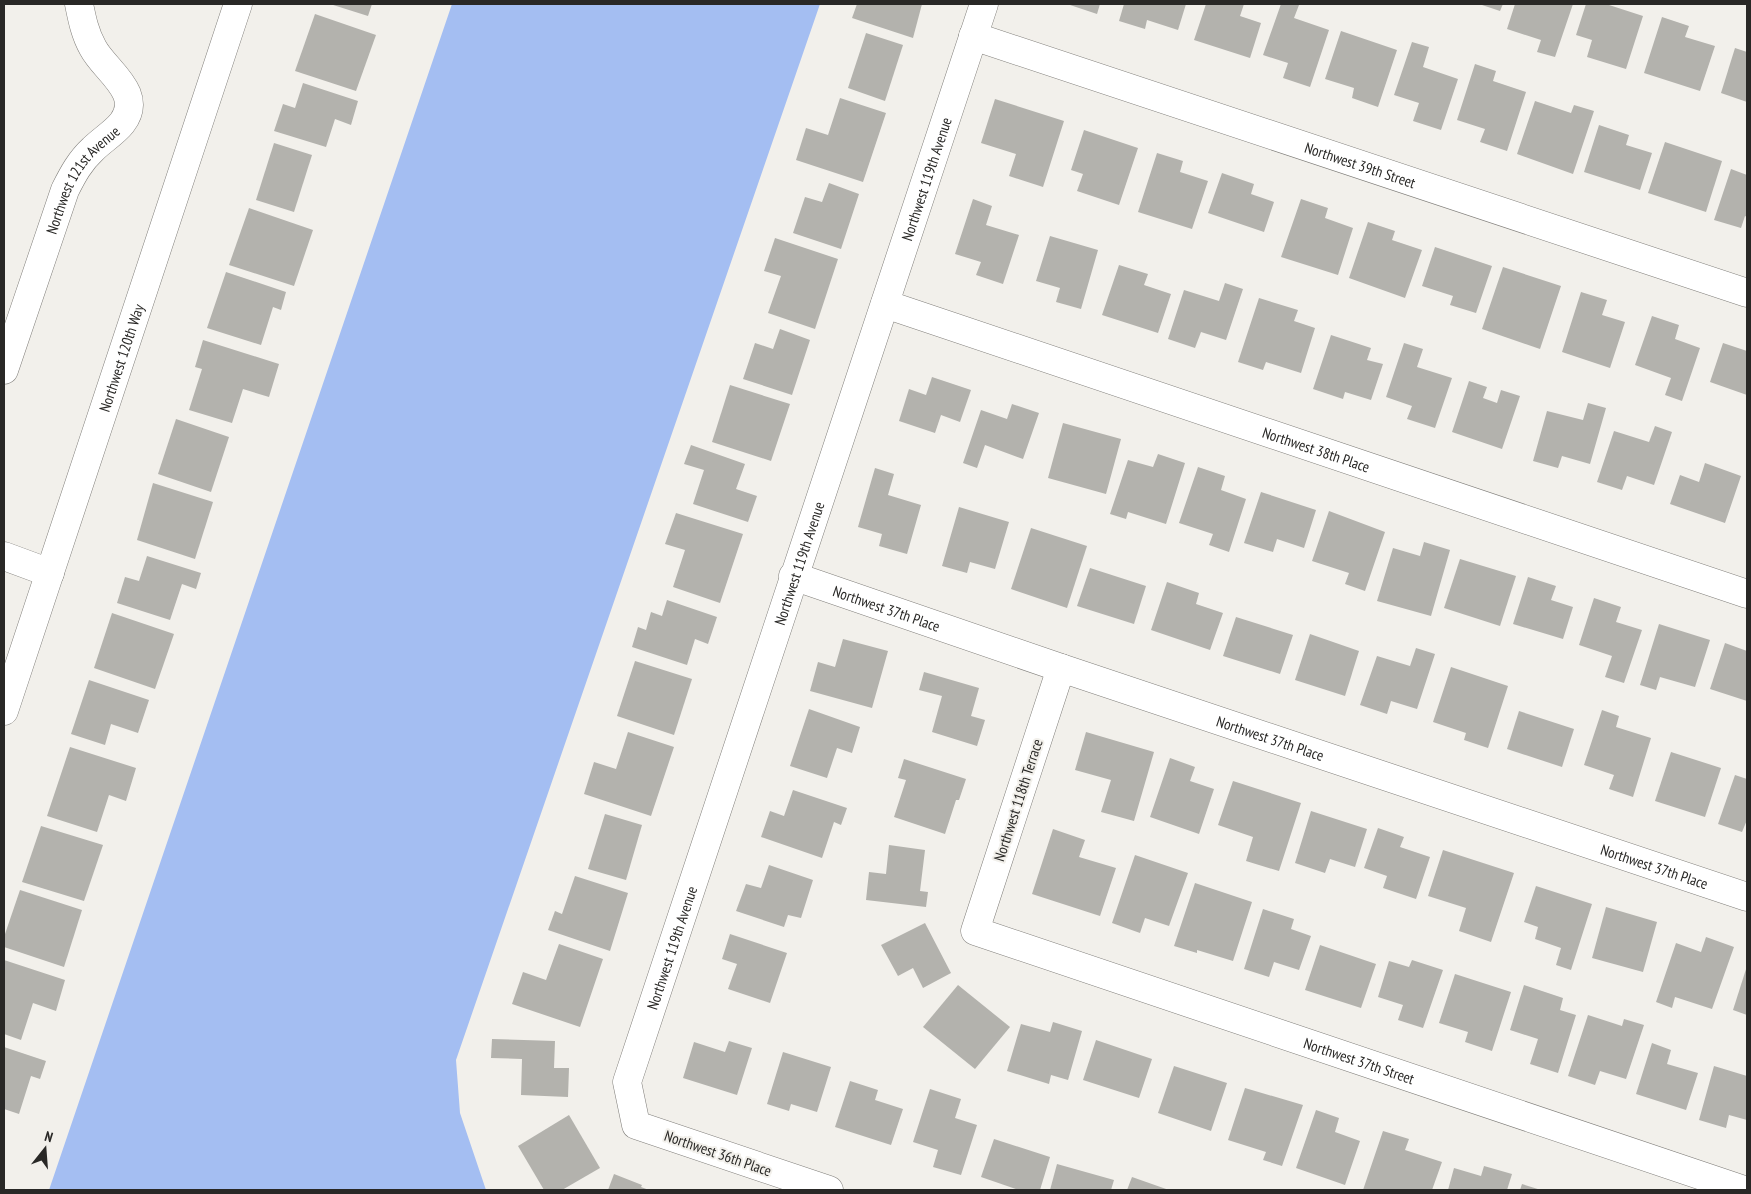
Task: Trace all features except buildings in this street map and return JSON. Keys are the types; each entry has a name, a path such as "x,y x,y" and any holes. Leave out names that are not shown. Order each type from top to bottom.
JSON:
{"street":[{"name":"Northwest 121st Avenue","path":"4,370 65,190 78,165 122,123 128,111 129,102 126,91 94,50 84,27 79,4"},
{"name":"Northwest 120th Way","path":"4,711 238,4"},
{"name":"Northwest 119th Avenue","path":"636,1125 627,1082 984,4"},
{"name":"Northwest 39th Street","path":"973,36 1747,293"},
{"name":"Northwest 38th Place","path":"885,304 1747,594"},
{"path":"4,556 50,573"},
{"name":"Northwest 37th Place","path":"793,576 1061,668 1747,897"},
{"name":"Northwest 118th Terrace","path":"975,931 1061,668"},
{"name":"Northwest 37th Street","path":"975,931 1744,1190"},
{"name":"Northwest 36th Place","path":"636,1125 829,1190"}],"water":[{"path":"452,4 820,4 456,1060 460,1113 486,1190 49,1190"}]}
